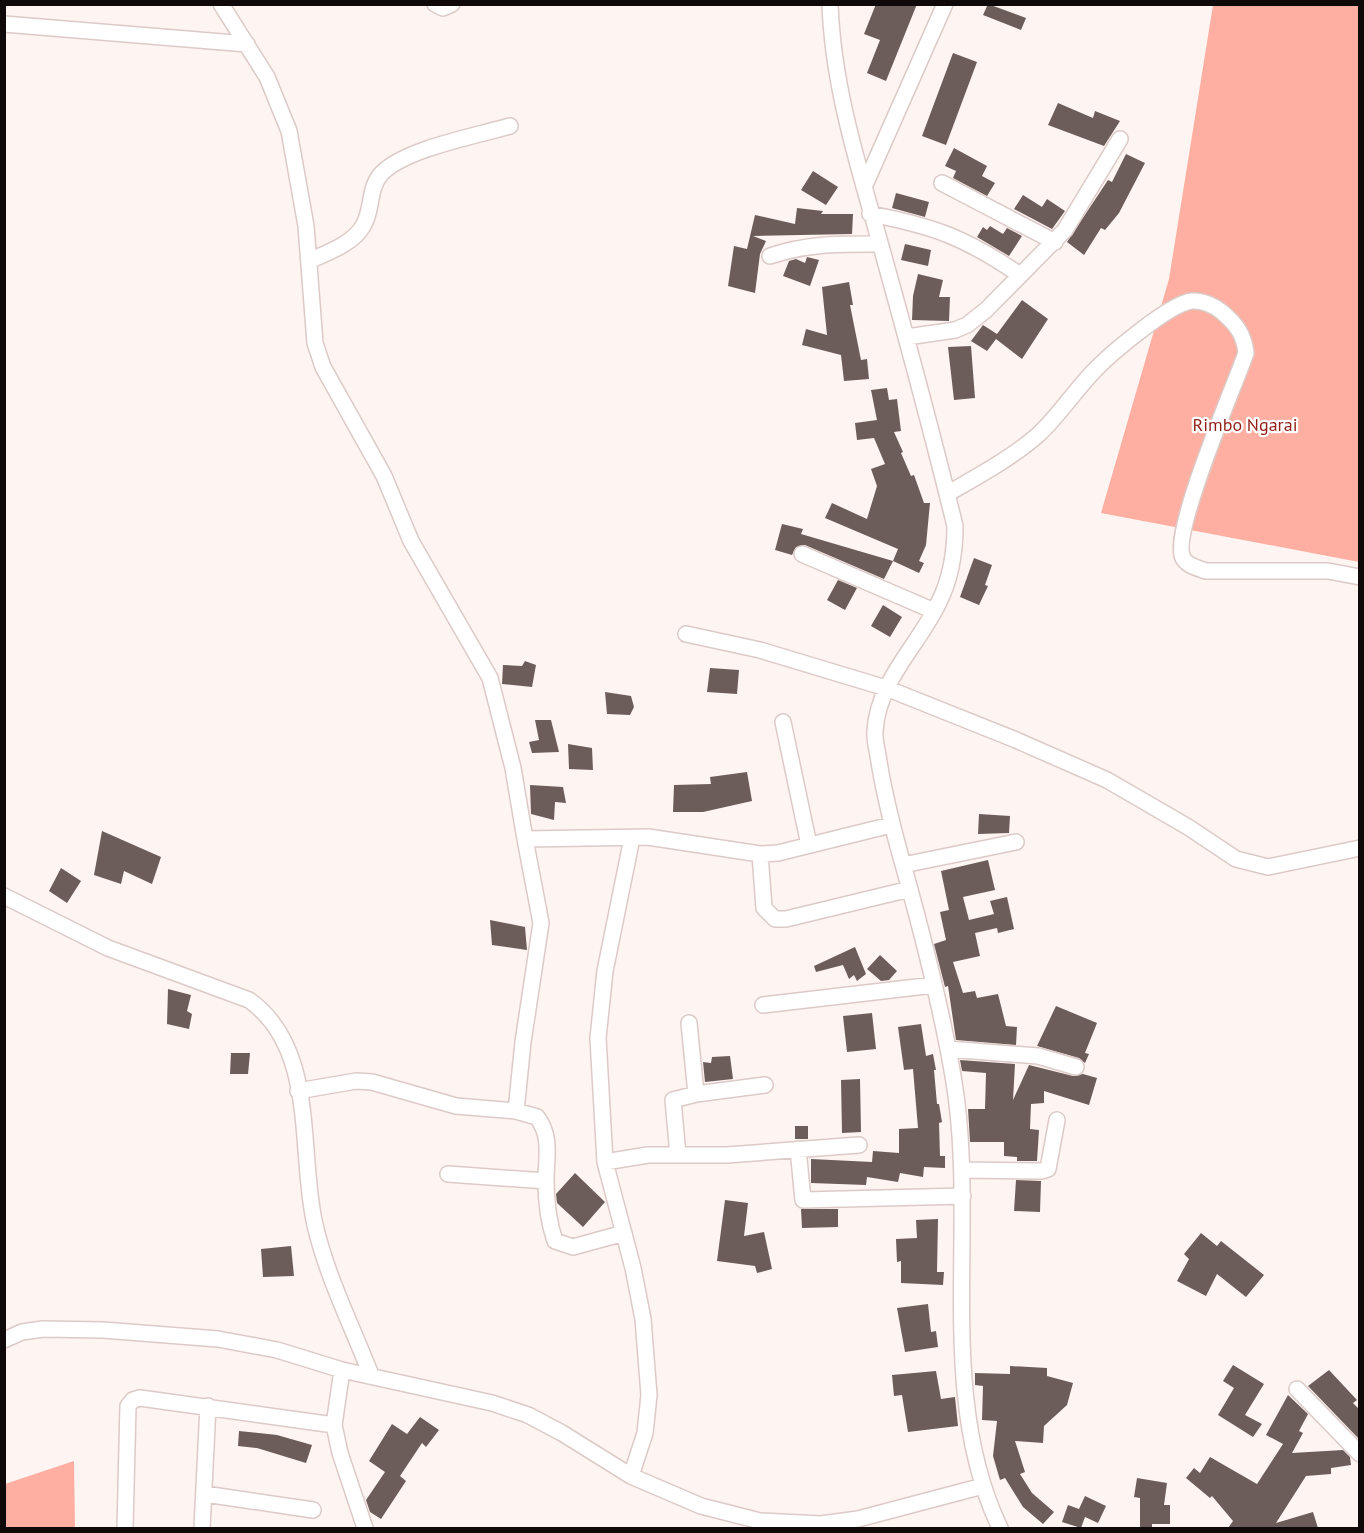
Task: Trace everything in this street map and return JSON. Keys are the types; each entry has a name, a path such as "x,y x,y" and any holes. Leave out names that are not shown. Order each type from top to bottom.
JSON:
{"street":[{"path":"221,4 267,77 289,131 303,203 315,343 323,367 384,476 411,541 490,678 513,768 541,923 523,1042 516,1111"},
{"path":"435,4 443,9 452,4"},
{"path":"830,4 834,68 870,214 907,337 955,526 955,552 948,579 934,611 886,688 874,733 891,825 934,985 948,1049 960,1124 963,1170 963,1339 970,1428 982,1486 1000,1528"},
{"path":"864,187 945,4"},
{"path":"4,24 247,44"},
{"path":"309,261 336,248 363,226 373,187 380,176 403,157 510,126"},
{"path":"907,337 944,333 967,325 1055,242 1074,218 1120,139"},
{"path":"942,183 1055,242"},
{"path":"870,214 947,232 990,254 1020,275"},
{"path":"770,256 799,246 817,244 880,244"},
{"path":"947,494 1000,463 1037,436 1093,372 1116,351 1157,318 1178,305 1193,301 1215,306 1234,321 1244,337 1246,353 1188,512 1180,549 1183,559 1191,566 1206,572 1302,571 1359,577"},
{"path":"802,554 934,611"},
{"path":"686,634 760,650 886,688 1107,780 1188,827 1236,859 1268,867 1359,848"},
{"path":"783,722 809,845"},
{"path":"525,838 632,838 705,844 760,854 777,853 891,825"},
{"path":"631,1476 645,1433 649,1395 643,1319 605,1162 598,1038 600,1006 632,838"},
{"path":"903,865 1016,842"},
{"path":"760,854 764,908 775,919 786,919 910,889"},
{"path":"4,896 108,948 249,1000 266,1012 289,1051 298,1090 308,1186 315,1225 324,1256 371,1376"},
{"path":"763,1005 934,985"},
{"path":"689,1023 696,1094"},
{"path":"948,1049 1038,1056 1076,1067"},
{"path":"298,1090 356,1081 372,1082 456,1106 516,1111 537,1118 545,1127 548,1137 546,1181 549,1224 555,1241 573,1248 624,1233"},
{"path":"678,1155 673,1100 696,1094 765,1086"},
{"path":"963,1170 1042,1171 1048,1169 1057,1120"},
{"path":"605,1162 648,1155 859,1145"},
{"path":"798,1149 803,1200 963,1196"},
{"path":"448,1174 546,1181"},
{"path":"4,1340 22,1332 43,1329 103,1330 218,1339 277,1350 342,1370 492,1403 528,1415 631,1476 701,1506 772,1525 820,1524 858,1519 982,1486"},
{"path":"342,1370 334,1425 340,1453 365,1528"},
{"path":"1297,1389 1359,1454"},
{"path":"125,1528 128,1406 133,1400 140,1398 208,1406 334,1425"},
{"path":"202,1528 208,1406"},
{"path":"205,1494 313,1510"}],"green space":[{"name":"Rimbo Ngarai","path":"1213,5 1359,5 1359,562 1101,513 1169,279"},
{"path":"74,1461 75,1528 5,1528 5,1484"}],"building":[{"path":"876,4 917,4 886,81 867,73 880,40 864,34"},
{"path":"988,4 1026,18 1021,30 983,15"},
{"path":"953,53 977,62 946,145 922,136"},
{"path":"1058,103 1093,118 1095,111 1120,121 1104,146 1048,125"},
{"path":"954,148 987,166 982,176 995,183 987,196 953,178 956,171 945,166"},
{"path":"1126,154 1145,163 1119,213 1105,230 1101,228 1084,255 1067,242 1108,180 1112,182"},
{"path":"813,171 838,187 826,205 801,190"},
{"path":"896,193 929,202 925,217 892,208"},
{"path":"1023,195 1042,207 1047,199 1065,211 1052,229 1014,209"},
{"path":"797,208 823,211 821,214 853,214 852,234 753,236 766,241 760,254 755,293 728,286 734,246 747,249 755,215 795,224"},
{"path":"990,226 1003,234 1007,228 1022,236 1009,256 977,237 983,227 987,230"},
{"path":"905,244 931,250 928,266 901,260"},
{"path":"807,257 819,260 810,286 783,276 789,261 796,259 805,263"},
{"path":"918,274 943,280 939,297 950,297 949,321 912,320 913,296"},
{"path":"849,282 853,305 850,305 861,360 867,359 869,379 844,381 841,355 802,345 806,329 827,335 822,287"},
{"path":"1022,300 1048,319 1022,359 996,339 987,351 971,341 983,325 997,334"},
{"path":"971,346 975,398 954,400 948,347"},
{"path":"887,388 889,400 897,399 901,431 894,432 903,452 901,453 911,476 914,475 924,503 930,503 926,545 919,561 924,563 919,573 893,561 898,549 825,518 832,503 867,519 877,486 871,469 885,464 874,438 857,440 855,423 877,420 871,390"},
{"path":"782,524 803,529 801,534 893,561 884,579 805,545 796,547 792,555 775,550"},
{"path":"974,558 992,565 985,585 988,586 979,605 960,597"},
{"path":"838,580 857,588 845,610 827,600"},
{"path":"883,605 902,617 890,637 871,626"},
{"path":"525,661 536,665 532,687 502,684 503,665 522,666"},
{"path":"710,668 739,670 737,694 707,692"},
{"path":"605,692 631,696 634,707 630,715 607,714"},
{"path":"535,720 551,720 559,752 532,753 529,742 539,740"},
{"path":"568,744 592,748 593,770 569,769"},
{"path":"747,772 752,801 703,812 673,812 674,785 711,784 710,777"},
{"path":"530,785 563,787 566,803 555,802 554,820 531,814"},
{"path":"979,814 1010,816 1009,833 978,834"},
{"path":"102,831 161,857 152,884 124,871 121,884 94,875"},
{"path":"988,860 995,890 963,897 969,920 994,914 990,901 1007,897 1014,929 998,933 997,928 975,933 980,956 953,962 963,993 975,991 977,998 998,994 1006,1026 1017,1027 1016,1045 956,1040 948,986 945,987 934,944 946,940 940,912 949,910 941,871"},
{"path":"61,868 81,881 67,903 49,891"},
{"path":"490,920 525,927 527,950 492,945"},
{"path":"855,947 866,974 857,981 854,975 849,979 843,965 816,972 814,966"},
{"path":"880,955 897,971 889,980 881,981 867,969"},
{"path":"168,989 191,995 187,1011 192,1014 189,1029 167,1024"},
{"path":"1056,1006 1097,1023 1085,1053 1089,1054 1085,1063 1079,1058 1037,1046"},
{"path":"872,1013 876,1049 847,1052 843,1016"},
{"path":"921,1024 926,1056 933,1054 936,1070 934,1070 937,1104 939,1104 942,1122 939,1123 940,1156 945,1156 945,1168 924,1167 923,1177 900,1173 898,1182 867,1177 866,1185 811,1183 811,1159 872,1162 873,1151 899,1153 899,1129 918,1128 913,1069 904,1070 898,1027"},
{"path":"231,1053 250,1053 248,1074 230,1074"},
{"path":"730,1056 733,1079 705,1082 703,1062 711,1063 712,1057"},
{"path":"960,1060 1015,1064 1013,1100 1029,1065 1073,1076 1083,1074 1097,1078 1089,1105 1044,1091 1044,1103 1031,1104 1030,1129 1039,1130 1037,1161 1017,1161 1017,1157 1004,1156 1004,1142 970,1142 968,1109 985,1109 986,1073 962,1071"},
{"path":"860,1079 861,1132 842,1133 841,1080"},
{"path":"795,1126 808,1126 808,1139 795,1139"},
{"path":"575,1173 605,1202 583,1227 557,1203 556,1194"},
{"path":"1016,1180 1041,1181 1040,1212 1014,1211"},
{"path":"725,1200 748,1203 744,1236 764,1232 772,1269 757,1273 755,1266 717,1261"},
{"path":"801,1209 838,1209 838,1227 802,1228"},
{"path":"938,1219 937,1272 944,1272 943,1285 901,1283 901,1261 897,1262 896,1239 917,1238 916,1220"},
{"path":"1201,1233 1217,1246 1221,1241 1264,1275 1246,1297 1217,1274 1206,1296 1177,1281 1189,1259 1184,1254"},
{"path":"291,1246 294,1276 263,1277 261,1249"},
{"path":"928,1304 931,1332 936,1331 938,1347 905,1352 897,1308"},
{"path":"1233,1365 1264,1384 1245,1415 1262,1424 1253,1437 1218,1415 1234,1388 1223,1381"},
{"path":"1010,1366 1047,1368 1047,1376 1073,1383 1067,1405 1044,1426 1043,1443 1015,1441 1025,1472 1020,1474 1032,1493 1054,1512 1043,1524 1023,1507 1005,1478 1000,1480 993,1456 997,1421 982,1420 983,1386 975,1385 975,1373 1010,1374"},
{"path":"1329,1370 1357,1400 1353,1403 1359,1409 1359,1439 1308,1386"},
{"path":"936,1371 941,1399 955,1397 958,1426 908,1432 902,1395 894,1396 892,1375"},
{"path":"1288,1395 1308,1414 1299,1431 1303,1433 1292,1453 1343,1450 1350,1457 1351,1465 1331,1468 1331,1474 1306,1476 1276,1523 1313,1512 1318,1528 1228,1528 1233,1521 1212,1496 1210,1498 1186,1478 1194,1468 1200,1473 1210,1457 1257,1484 1283,1444 1266,1435"},
{"path":"420,1417 439,1430 426,1447 422,1443 400,1476 406,1481 381,1519 370,1512 366,1500 385,1472 369,1461 392,1424 407,1434"},
{"path":"239,1431 277,1435 312,1445 306,1463 257,1448 238,1446"},
{"path":"1137,1478 1167,1483 1164,1505 1170,1505 1170,1524 1152,1524 1152,1528 1140,1528 1140,1498 1134,1497"},
{"path":"1085,1496 1106,1506 1098,1523 1085,1517 1081,1528 1062,1522 1068,1505 1079,1509"}]}
